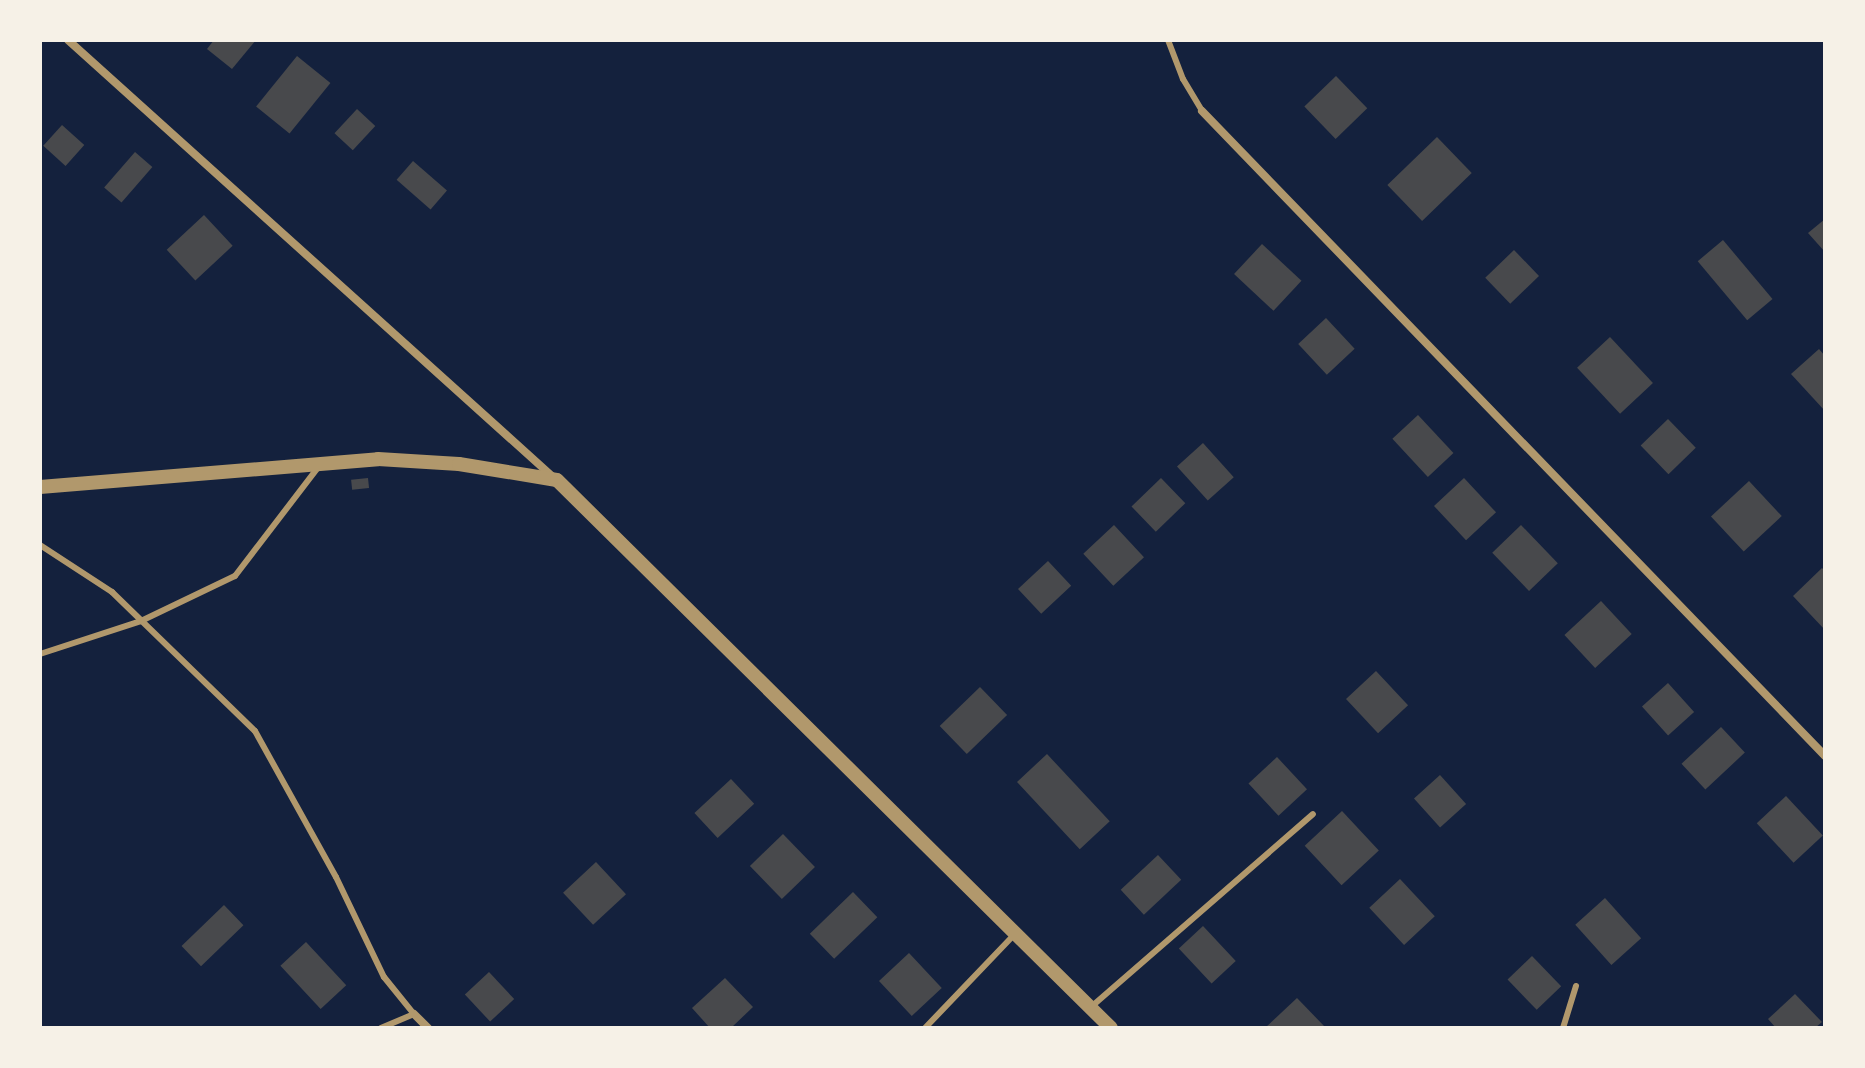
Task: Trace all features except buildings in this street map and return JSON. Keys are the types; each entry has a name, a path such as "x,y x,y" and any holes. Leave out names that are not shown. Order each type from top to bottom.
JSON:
{"street":[{"path":"68,40 557,480 1111,1028"},
{"path":"1202,111 1825,756"},
{"path":"40,487 378,459 459,464 557,480"},
{"path":"414,1014 428,1028"}],"lane":[{"path":"1168,40 1183,79 1202,111"},
{"path":"40,654 141,621 235,576 321,464"},
{"path":"40,545 112,592 255,731 336,877 384,977 414,1014 381,1028"},
{"path":"1091,1007 1313,814"},
{"path":"925,1028 1016,933"},
{"path":"1563,1028 1576,986"}]}
